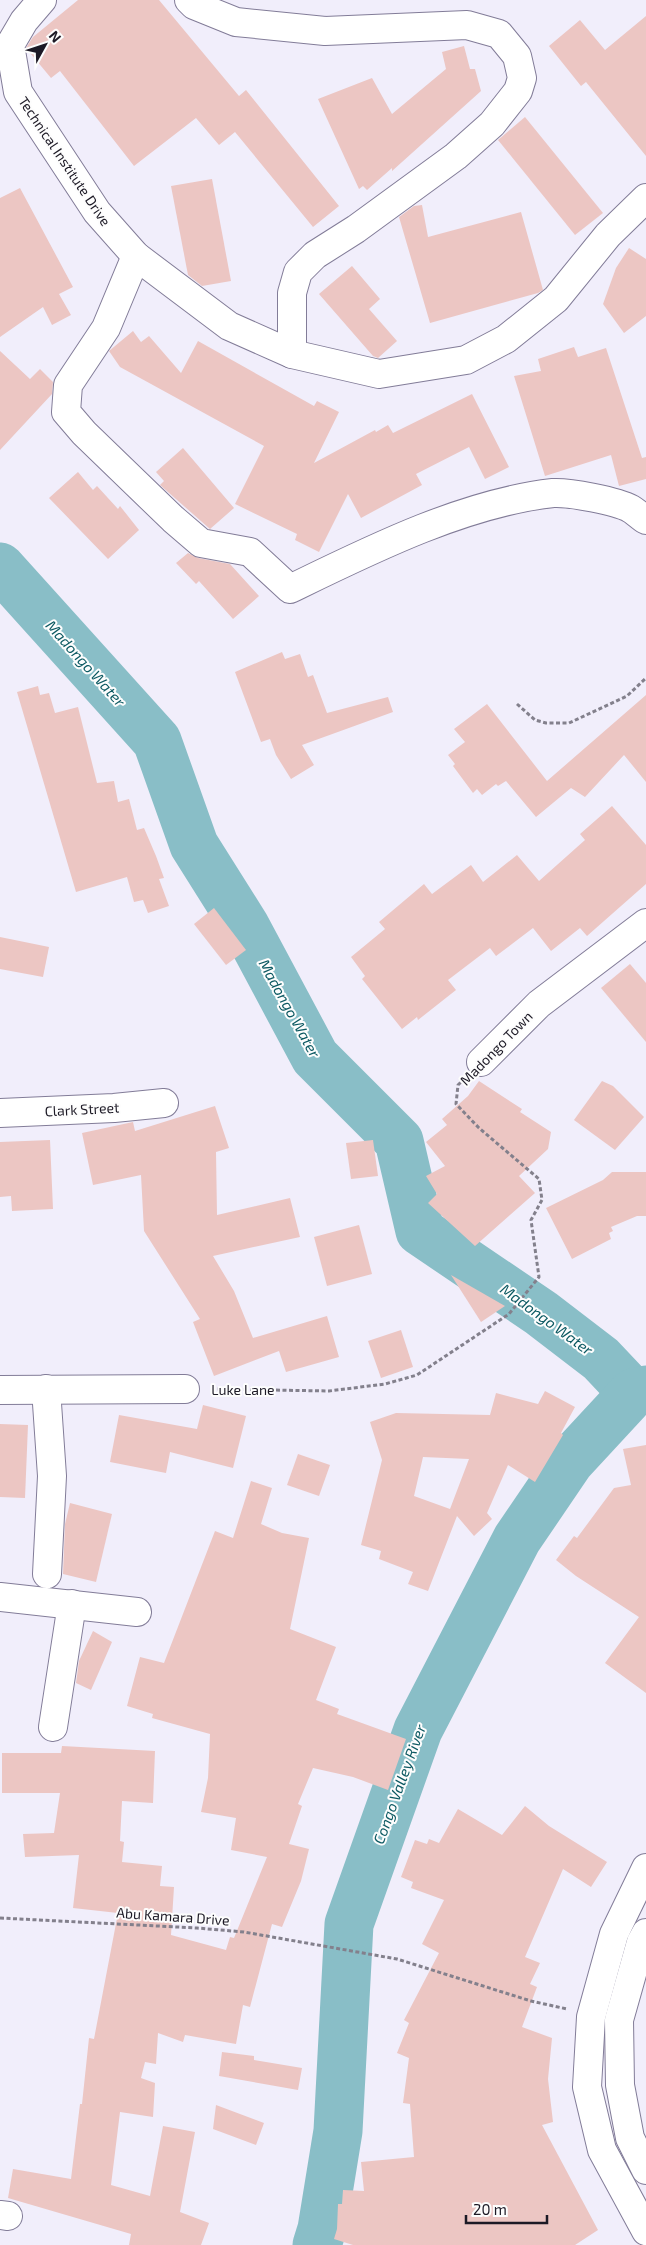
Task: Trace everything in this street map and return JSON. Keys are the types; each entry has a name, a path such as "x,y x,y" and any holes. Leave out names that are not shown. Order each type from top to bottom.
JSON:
{"street":[{"name":"Technical Institute Drive","path":"42,0 24,21 10,45 18,92 97,212 136,256 229,326 292,354 379,374 466,360 506,340 556,299 608,235 646,198"},
{"path":"190,0 194,5 236,22 325,31 466,25 499,34 517,56 522,78 518,91 492,124 456,156 356,229 315,255 298,272 292,293 292,354"},
{"path":"136,256 106,328 68,385 66,412 84,433 173,519 201,543 250,552 290,589 390,543 494,504 555,493 605,500 630,509 646,520"},
{"name":"Madongo Town","path":"481,1062 539,1004 646,923"},
{"name":"Clark Street","path":"0,1113 114,1108 164,1103"},
{"path":"46,1389 52,1476 47,1574"},
{"path":"0,1390 185,1389"},
{"path":"0,1597 137,1612"},
{"path":"53,1727 72,1604"},
{"path":"646,1868 614,1934 591,2017 587,2086 602,2150 646,2231"},
{"path":"646,1932 641,1942 619,2020 620,2085 630,2138 646,2170"}],"path":[{"path":"517,704 535,720 546,723 569,723 627,696 646,678"},
{"name":"Madongo Town","path":"481,1062 458,1085 456,1104 479,1128 539,1179 542,1200 531,1220 539,1277"},
{"name":"Luke Lane","path":"185,1389 329,1391 385,1384 416,1375 509,1314 539,1277"},
{"name":"Abu Kamara Drive","path":"0,1918 244,1932 342,1948 396,1959 471,1984 591,2017"}],"building":[{"path":"78,0 159,0 239,96 246,90 339,206 313,227 235,132 219,145 196,118 134,166 60,71 51,78 26,48 33,37"},
{"path":"646,16 646,156 586,82 581,86 549,46 580,20 605,50"},
{"path":"464,46 470,69 475,69 481,91 392,171 392,168 367,190 363,186 359,189 318,99 372,78 392,114 446,69 442,52"},
{"path":"525,117 603,213 575,235 498,140"},
{"path":"212,179 231,281 202,286 188,275 171,186"},
{"path":"20,188 73,287 59,294 71,315 52,325 43,307 0,337 0,198"},
{"path":"422,205 428,237 521,212 543,290 430,323 399,217 414,206"},
{"path":"629,248 646,259 646,316 624,333 603,304 616,268"},
{"path":"352,266 380,299 369,309 397,341 378,358 373,356 319,294"},
{"path":"133,331 141,342 149,336 181,373 198,341 314,406 317,401 339,412 314,463 375,430 376,432 388,425 393,433 472,394 509,467 485,479 469,447 416,474 422,485 361,518 348,494 319,552 295,540 297,534 235,504 264,446 120,367 109,351"},
{"path":"574,347 578,357 606,348 642,458 646,457 646,479 619,486 611,455 545,476 514,376 541,371 538,359"},
{"path":"0,351 30,379 40,369 53,382 52,394 0,450"},
{"path":"183,448 234,508 210,529 160,485 164,481 156,472"},
{"path":"78,472 93,490 97,486 118,509 120,506 139,530 108,559 49,498"},
{"path":"188,553 198,558 230,564 259,596 233,619 199,581 196,584 176,563"},
{"path":"282,652 285,659 300,654 308,677 313,675 327,713 388,697 393,712 302,745 314,765 291,779 276,755 270,739 261,742 235,672"},
{"path":"38,686 40,695 49,693 55,713 78,707 97,783 114,781 118,802 129,799 137,830 144,828 156,856 164,878 159,879 169,906 148,913 143,900 134,902 127,877 76,892 17,692"},
{"path":"646,695 646,782 624,755 585,797 571,788 536,817 506,781 498,786 496,784 482,795 477,789 473,793 453,766 455,764 448,755 465,742 454,729 487,704 547,781"},
{"path":"612,806 646,845 646,884 587,936 580,928 551,951 533,928 496,956 490,948 448,980 456,990 418,1020 417,1017 402,1029 362,979 365,976 351,957 385,929 379,922 424,884 432,894 471,865 483,882 517,855 539,881 585,840 580,834"},
{"path":"214,908 246,950 226,965 194,924"},
{"path":"0,937 49,947 43,977 0,969"},
{"path":"630,964 646,983 646,1042 601,988"},
{"path":"479,1081 522,1109 520,1112 551,1132 548,1149 519,1176 535,1193 475,1246 428,1203 437,1194 426,1176 445,1166 426,1142 447,1125 442,1119 468,1096"},
{"path":"602,1081 613,1086 644,1117 615,1150 574,1120"},
{"path":"215,1106 229,1148 216,1152 217,1215 290,1198 300,1237 213,1256 234,1291 253,1338 327,1316 339,1357 286,1372 279,1351 214,1376 193,1322 200,1319 144,1231 141,1175 93,1185 82,1133 133,1122 135,1131"},
{"path":"50,1140 53,1209 12,1211 11,1196 0,1197 0,1142"},
{"path":"373,1140 378,1176 351,1179 346,1143"},
{"path":"612,1172 646,1172 646,1216 637,1216 611,1227 613,1231 609,1233 611,1239 572,1259 546,1208 603,1180"},
{"path":"359,1225 372,1274 327,1286 314,1237"},
{"path":"451,1275 505,1306 481,1322"},
{"path":"401,1330 413,1367 381,1378 368,1341"},
{"path":"545,1391 575,1407 561,1433 563,1435 535,1482 508,1465 487,1513 492,1519 474,1536 457,1516 428,1591 408,1584 413,1572 379,1559 381,1551 361,1545 382,1460 370,1422 396,1413 490,1415 496,1393 538,1404","holes":["423,1457 469,1459 450,1509 414,1496"]},
{"path":"203,1405 246,1416 233,1468 170,1452 166,1473 110,1462 119,1415 197,1429"},
{"path":"0,1424 28,1425 25,1498 0,1497"},
{"path":"646,1445 646,1693 605,1663 639,1617 576,1576 556,1560 574,1536 577,1538 614,1488 631,1485 623,1449"},
{"path":"298,1454 330,1465 319,1496 287,1485"},
{"path":"251,1481 272,1488 261,1524 282,1533 309,1538 290,1629 336,1647 316,1700 339,1709 337,1714 406,1739 388,1790 353,1777 313,1768 298,1804 302,1806 289,1844 309,1849 301,1881 282,1927 272,1924 250,2007 243,2005 236,2044 185,2035 183,2042 158,2033 156,2064 145,2062 141,2078 155,2083 153,2117 120,2112 111,2185 150,2196 163,2126 195,2132 180,2212 209,2223 201,2245 129,2245 131,2234 8,2198 13,2169 71,2179 89,2038 94,2039 118,1913 73,1908 79,1855 25,1857 23,1834 54,1833 60,1793 2,1793 2,1753 61,1753 62,1746 155,1751 153,1803 122,1801 120,1841 124,1842 122,1862 162,1866 160,1886 174,1887 171,1935 226,1950 230,1937 234,1938 267,1857 231,1850 236,1818 201,1812 208,1778 210,1734 152,1718 153,1714 127,1706 140,1657 164,1663 215,1531 233,1538"},
{"path":"70,1503 112,1514 96,1582 63,1574 65,1524"},
{"path":"93,1631 112,1642 91,1690 76,1683 79,1661"},
{"path":"525,1806 549,1826 607,1862 591,1887 563,1869 525,1957 540,1963 530,1984 537,1987 522,2027 552,2038 548,2079 553,2122 542,2125 598,2230 575,2245 353,2245 334,2239 337,2229 338,2204 342,2204 343,2190 364,2191 361,2162 414,2157 410,2104 403,2103 409,2058 397,2053 409,2023 404,2020 439,1953 422,1944 444,1900 411,1888 413,1882 401,1877 415,1840 427,1844 429,1839 439,1843 458,1809 502,1835"},
{"path":"222,2052 254,2056 254,2060 302,2068 298,2090 219,2076"},
{"path":"216,2105 264,2123 256,2145 213,2129"}],"waterway":[{"name":"Madongo Water","path":"0,567 157,741 194,845 245,926 315,1057 399,1141 420,1231 541,1313 601,1359 633,1393"},
{"name":"Congo Valley River","path":"317,2245 322,2229 338,2131 349,1924 418,1730 517,1539 570,1461 633,1393 646,1390"}]}
